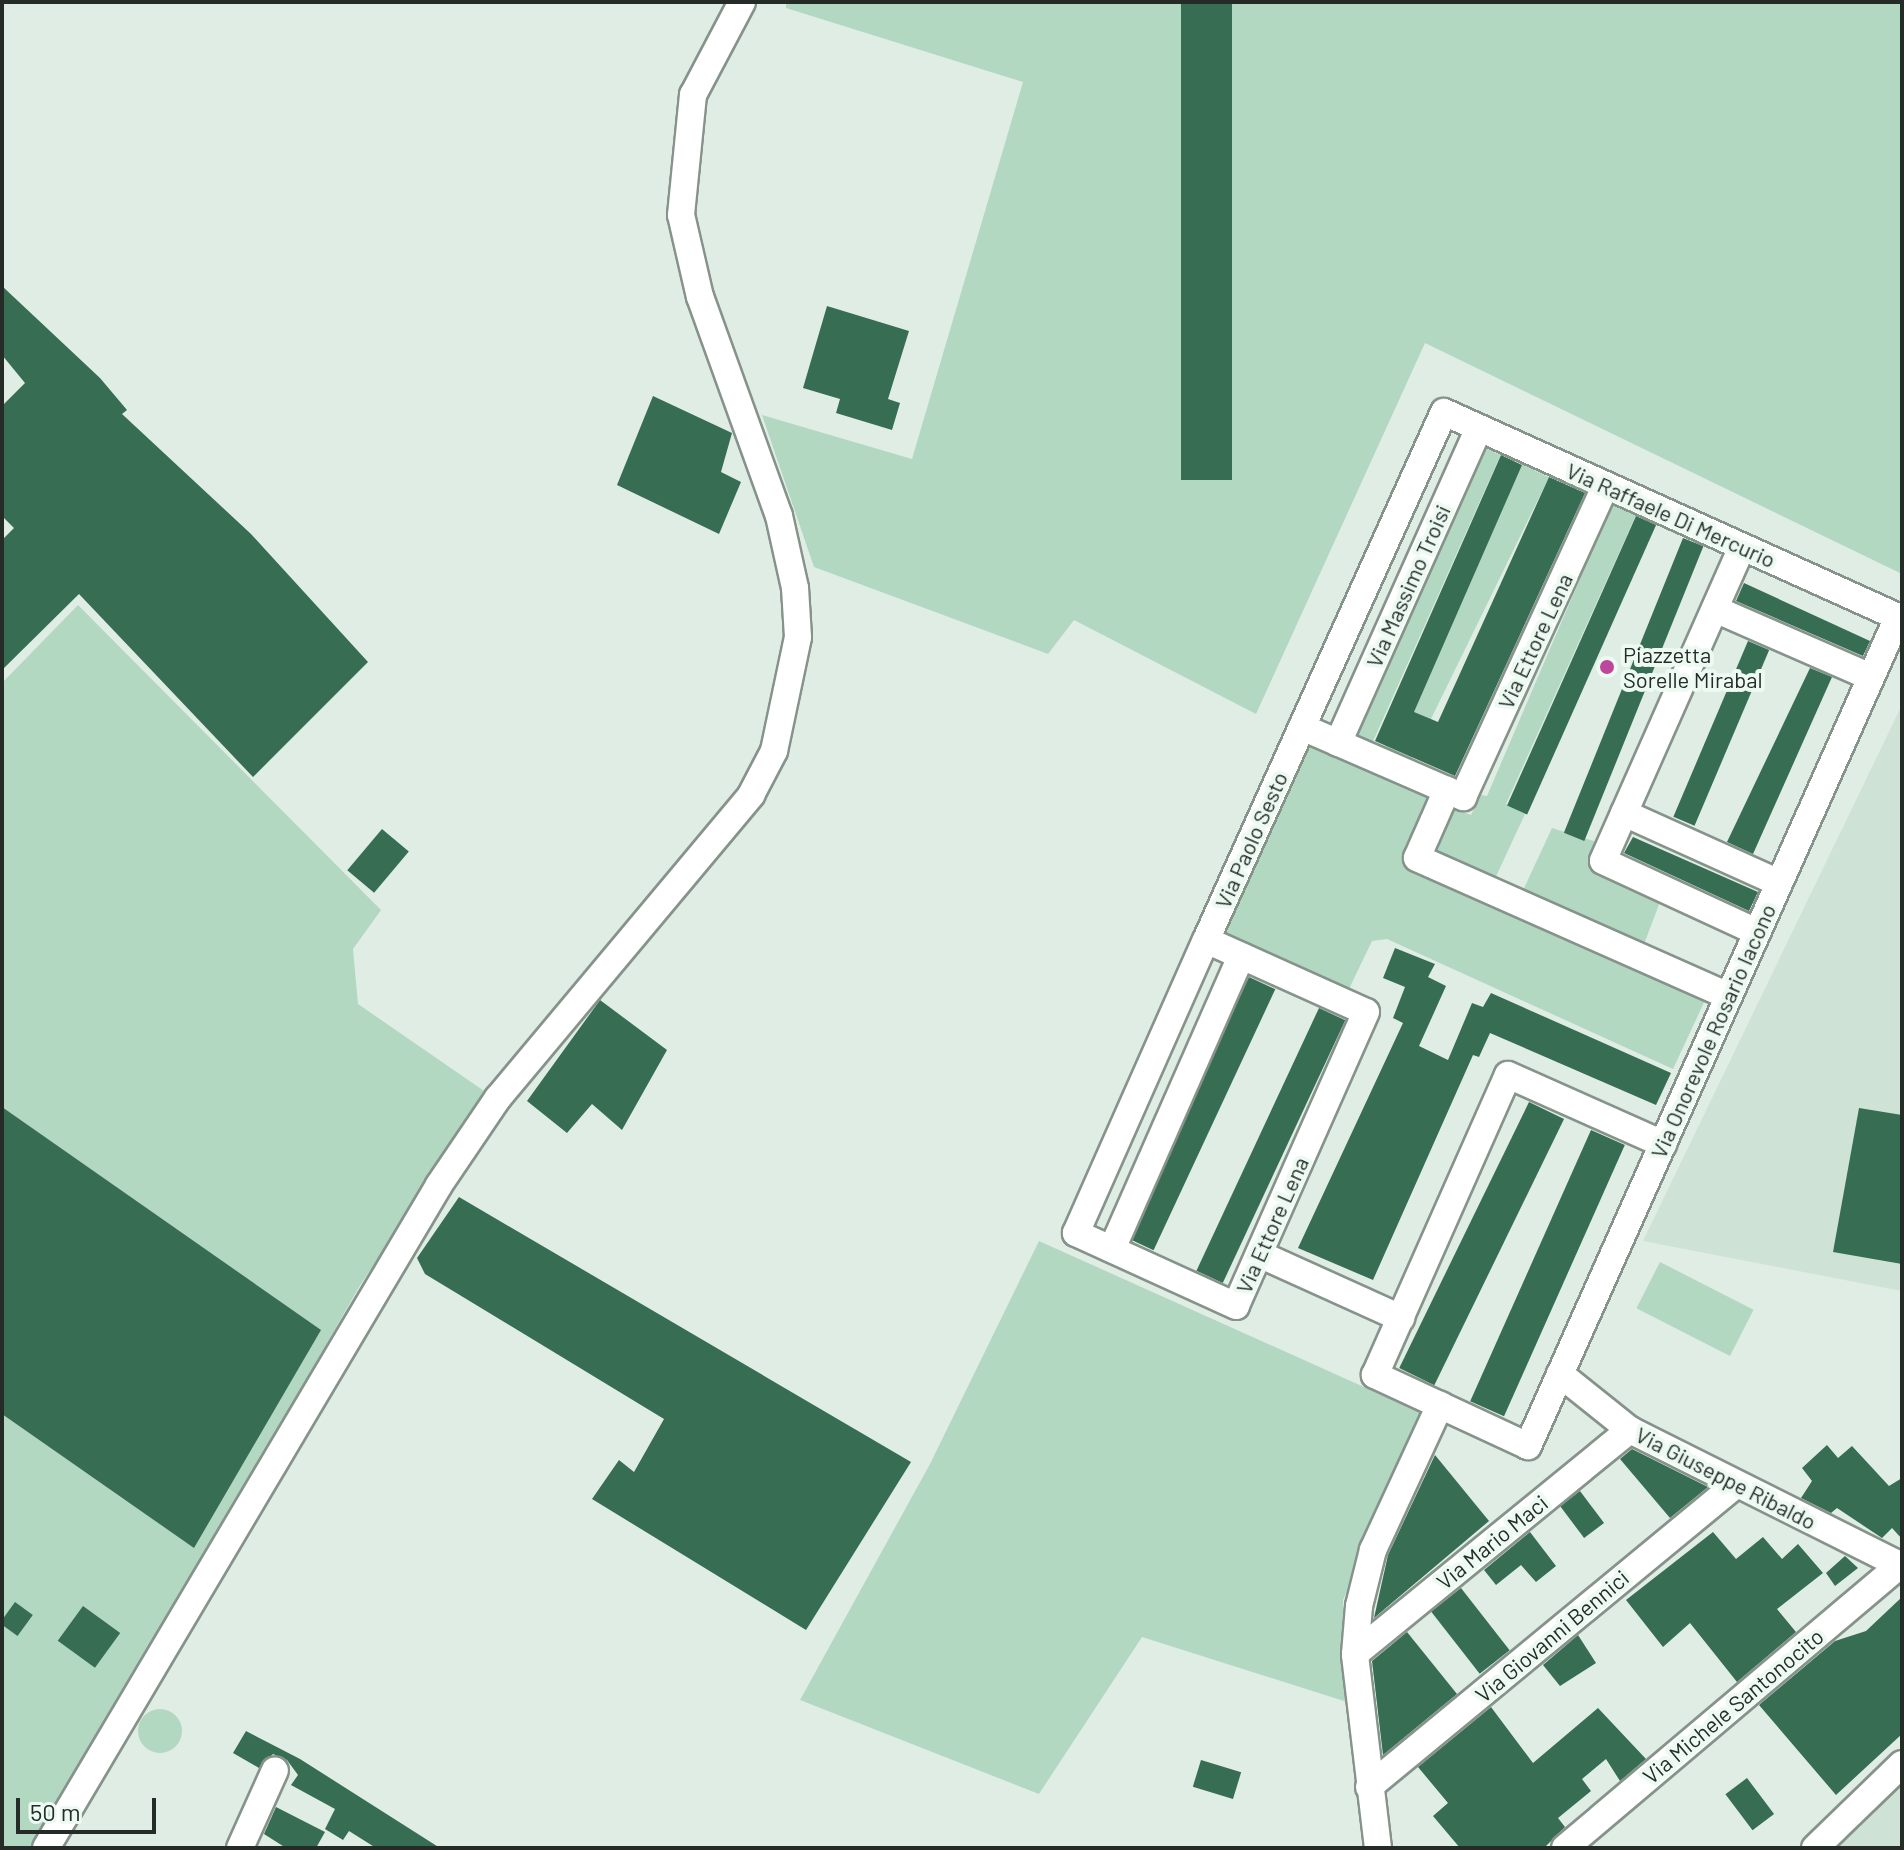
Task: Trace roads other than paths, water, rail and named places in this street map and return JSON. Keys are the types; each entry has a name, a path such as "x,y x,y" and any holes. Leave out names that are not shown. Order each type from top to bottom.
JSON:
{"street":[{"path":"46,1848 439,1185 498,1098 751,795 774,751 798,637 795,588 779,516 700,297 681,215 693,95 742,2"},
{"name":"Via Raffaele Di Mercurio","path":"1444,412 1898,617"},
{"name":"Via Paolo Sesto","path":"1112,1249 1076,1233 1444,412"},
{"name":"Via Massimo Troisi","path":"1338,743 1479,428"},
{"name":"Via Ettore Lena","path":"1606,485 1455,794 1417,858 1729,996"},
{"path":"1742,547 1603,861 1757,932"},
{"path":"1715,609 1871,677"},
{"name":"Via Onorevole Rosario Iacono","path":"1440,1405 1528,1446 1898,617"},
{"path":"1302,727 1455,794"},
{"path":"1624,813 1779,883"},
{"path":"1112,1249 1241,956 1206,940"},
{"name":"Via Ettore Lena","path":"1112,1249 1236,1306 1366,1012 1241,956"},
{"path":"1378,1848 1355,1654 1373,1550 1440,1405 1375,1375 1508,1075 1663,1144"},
{"path":"1259,1254 1401,1318"},
{"name":"Via Giuseppe Ribaldo","path":"1560,1374 1630,1430 1734,1486 1901,1565"},
{"name":"Via Mario Maci","path":"1355,1654 1630,1430"},
{"name":"Via Giovanni Bennici","path":"1369,1787 1734,1486"},
{"name":"Via Michele Santonocito","path":"1565,1848 1901,1565"},
{"path":"1815,1848 1902,1764"},
{"path":"240,1848 275,1770"}],"place":[{"name":"Piazzetta Sorelle Mirabal","path":"1607,667"}]}
